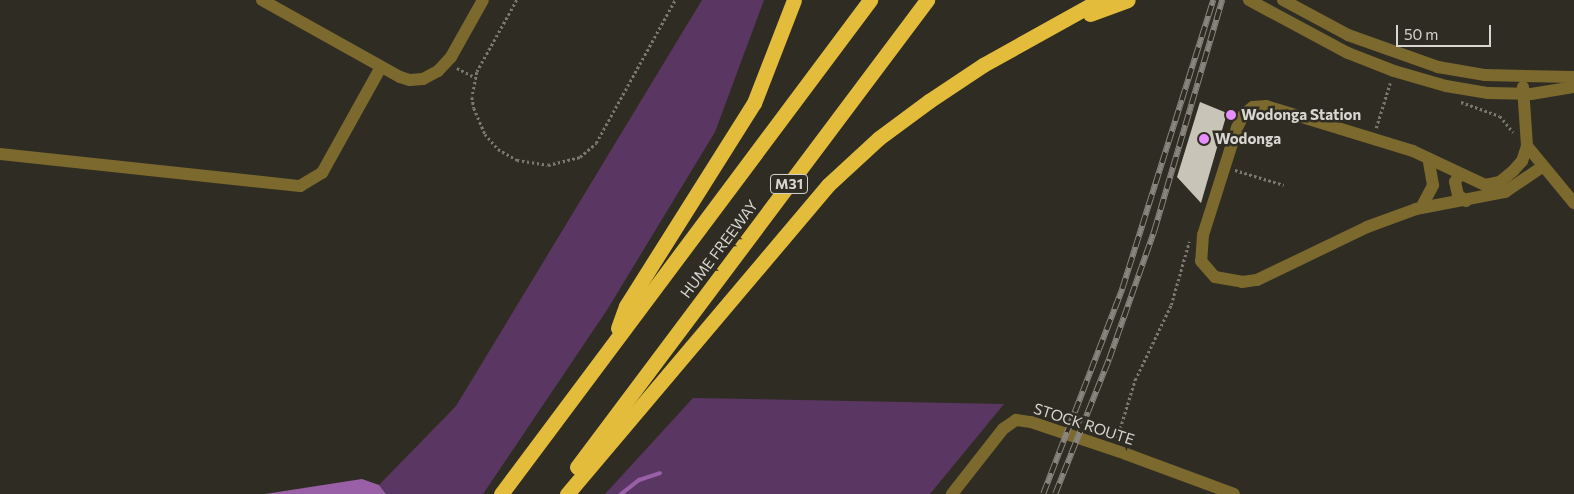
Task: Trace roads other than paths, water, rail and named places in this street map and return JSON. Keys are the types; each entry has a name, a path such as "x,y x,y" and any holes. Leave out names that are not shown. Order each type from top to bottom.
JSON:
{"highway":[{"path":"613,343 626,306 754,103 794,0"},
{"name":"HUME FREEWAY","path":"501,494 870,0"},
{"name":"HUME FREEWAY","path":"556,494 927,0"},
{"path":"566,494 828,185 879,138 930,101 982,66 1100,0"},
{"path":"1043,33 1128,0"}],"street":[{"path":"262,0 400,77 423,79 438,71 450,57 483,0"},
{"path":"1248,0 1327,43 1392,74 1446,86 1522,94 1574,87"},
{"path":"1283,0 1348,35 1438,67 1485,76 1574,78"},
{"path":"0,154 300,186 322,173 381,67"},
{"path":"1525,78 1522,94 1527,146 1522,161 1500,182 1485,184 1428,158 1260,106 1253,107 1244,114 1224,167 1200,252 1204,268 1215,277 1242,282 1257,280 1350,234 1421,208 1466,201 1505,192 1542,167"},
{"path":"1527,146 1542,167 1574,203"},
{"path":"1421,208 1433,186 1433,173 1428,158"},
{"path":"1460,174 1456,182 1458,195 1466,201"},
{"name":"STOCK ROUTE","path":"952,494 1002,429 1016,420 1030,422 1113,450 1234,494"}],"waterway":[{"path":"621,494 639,480 660,473"}],"railway":[{"path":"1043,494 1122,289 1213,0"},
{"path":"1055,494 1109,359 1154,231 1222,0"}],"place":[{"name":"Wodonga Station","path":"1231,115"},
{"name":"Wodonga","path":"1204,139"}]}
